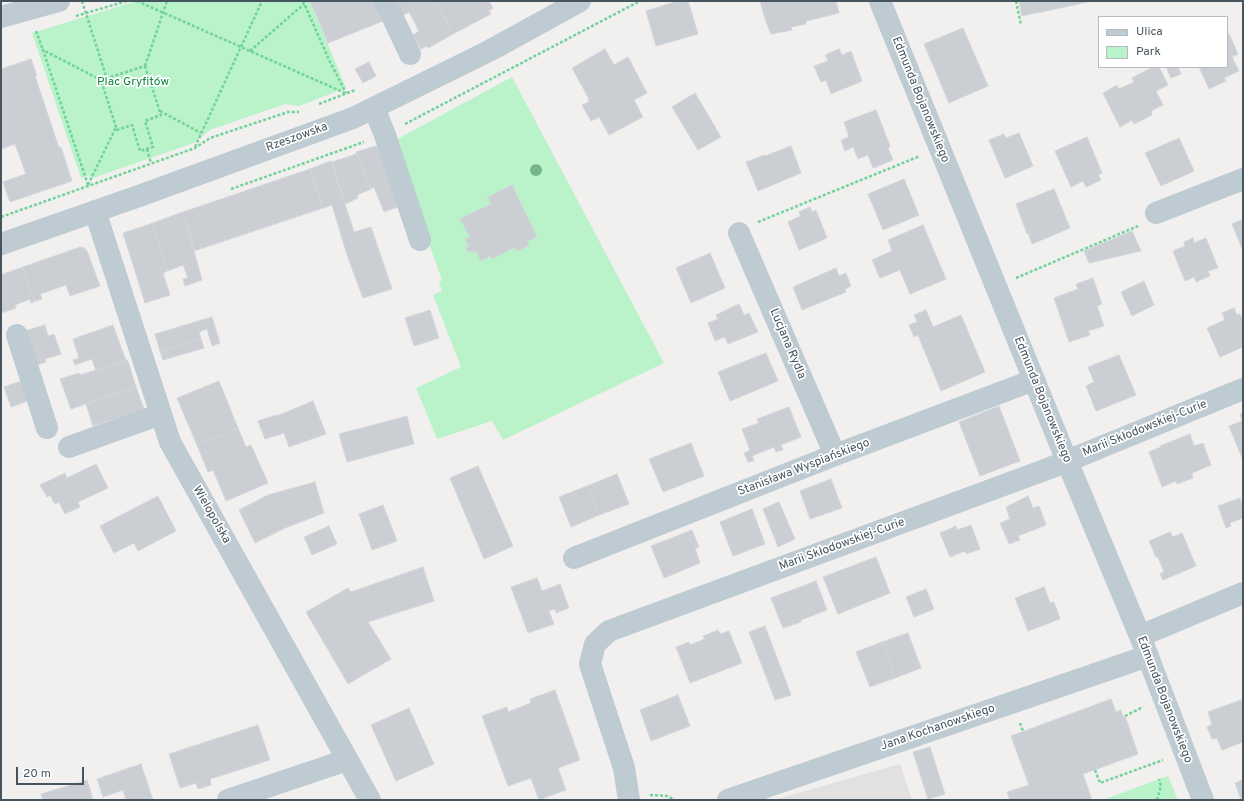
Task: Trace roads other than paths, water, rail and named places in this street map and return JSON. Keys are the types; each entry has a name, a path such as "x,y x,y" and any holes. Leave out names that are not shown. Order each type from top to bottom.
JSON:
{"street":[{"path":"1,17 58,1"},
{"path":"385,1 410,54"},
{"name":"Rzeszowska","path":"1,244 353,118 489,50 580,1"},
{"name":"Edmunda Bojanowskiego","path":"880,1 1067,461 1140,636 1203,800"},
{"path":"374,108 385,135 420,240"},
{"path":"1160,211 1243,179"},
{"name":"Wielopolska","path":"95,211 170,442 370,800"},
{"name":"Lucjana Rydla","path":"741,237 835,455"},
{"path":"17,335 48,428"},
{"name":"Stanisława Wyspiańskiego","path":"574,558 835,455 1034,380"},
{"name":"Marii Skłodowskiej-Curie","path":"638,798 624,768 590,664 596,644 609,631 1067,461 1243,389"},
{"path":"69,447 161,414"},
{"path":"1140,636 1243,593"},
{"name":"Jana Kochanowskiego","path":"728,800 1148,656"},
{"path":"228,800 347,760"}],"park label":[{"name":"Plac Gryfitów","path":"133,83"}]}
